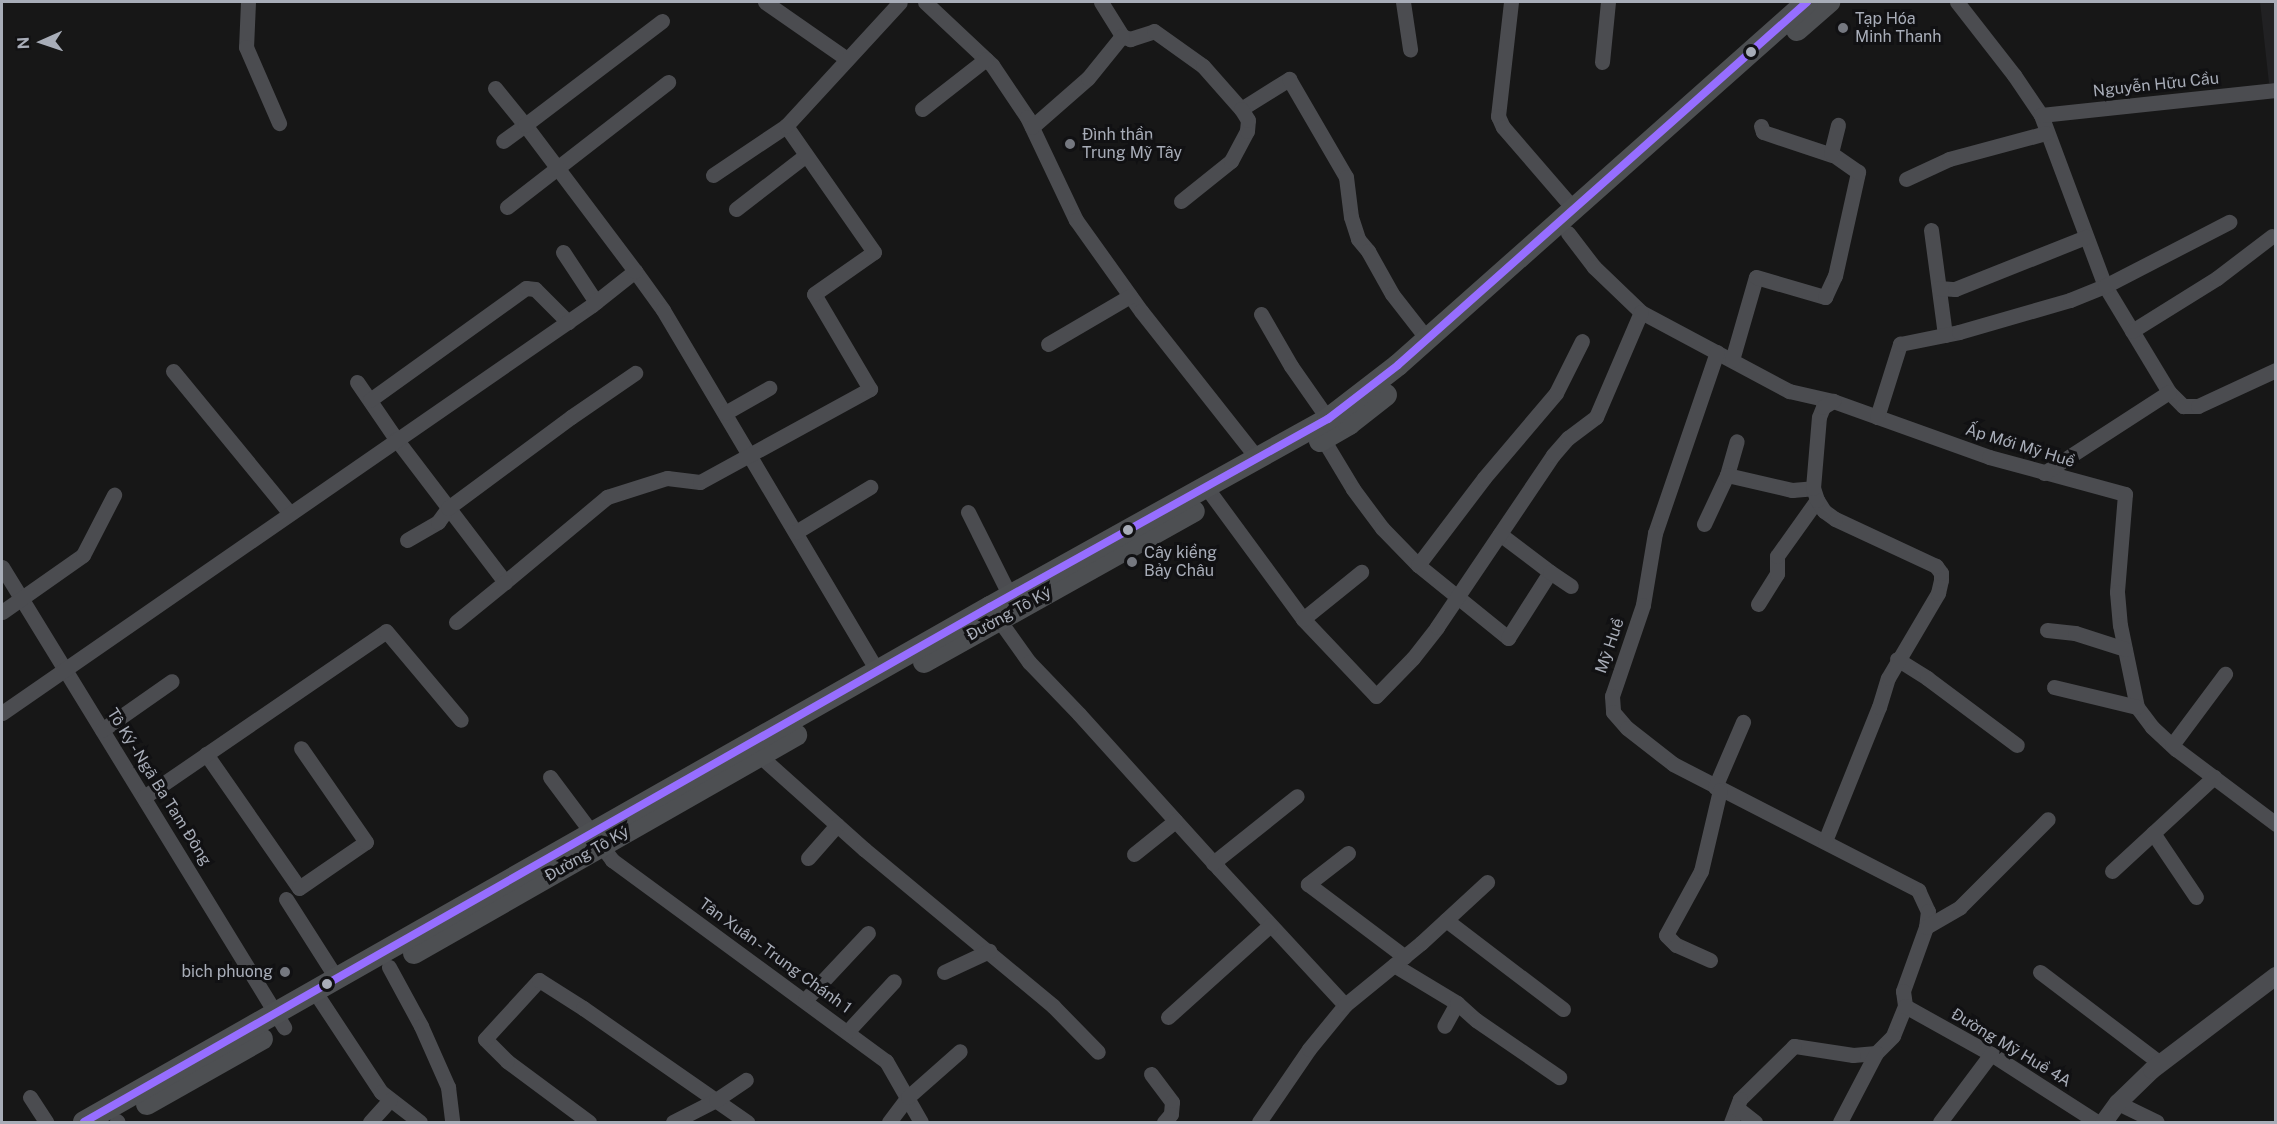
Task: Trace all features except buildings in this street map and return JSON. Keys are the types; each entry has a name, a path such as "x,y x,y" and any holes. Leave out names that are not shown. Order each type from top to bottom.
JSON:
{"main road":[{"name":"Đường Tô Ký","path":"1326,429 1807,2"},
{"name":"Đường Tô Ký","path":"319,999 337,979 597,839 760,756 999,620 1262,464 1379,401 1829,2"},
{"name":"Đường Tô Ký","path":"84,1122 319,999 389,968 597,839 877,671 1010,596 1210,494"},
{"name":"Đường Tô Ký","path":"117,1122 280,1021"}],"street":[{"path":"248,2 246,47 279,123"},
{"path":"765,2 847,59"},
{"path":"714,175 786,126 900,2"},
{"path":"925,2 986,59 1032,127 1076,220 1130,296 1262,464"},
{"path":"1101,2 1122,36 1130,39 1154,30 1203,66 1248,120 1247,131 1231,161 1181,201"},
{"path":"1403,2 1410,49"},
{"path":"1508,2 1498,116 1503,127 1573,208"},
{"path":"1602,62 1608,2"},
{"path":"1957,2 2014,75 2041,115 2046,134 2105,286 2169,392 2183,406 2198,406 2276,370"},
{"path":"503,141 662,21"},
{"path":"1032,127 1088,78 1122,36"},
{"path":"922,109 986,59"},
{"path":"1241,109 1286,74 1346,177 1351,217 1358,239 1368,251 1392,294 1427,339"},
{"path":"507,207 668,82"},
{"path":"495,88 663,310 877,671"},
{"name":"Nguyễn Hữu Cầu","path":"2041,115 2276,90"},
{"path":"1832,155 1838,125"},
{"path":"456,622 607,497 667,478 700,482 870,389 814,294 874,252 786,126"},
{"path":"1732,360 1756,277 1825,297 1835,276 1858,172 1832,155 1763,132 1761,126"},
{"path":"1906,179 1949,159 2046,134"},
{"path":"736,209 806,155"},
{"path":"1877,417 1900,344 2018,316 2105,286 2229,222"},
{"path":"1931,230 1945,335"},
{"name":"Ấp Mới Mỹ Huề","path":"1568,233 1594,267 1641,312 1789,391 1833,401 2044,473 2125,494 2117,592 2125,649 2137,706 2152,727 2172,745 2276,824"},
{"path":"2132,331 2217,278 2272,236"},
{"path":"1939,288 1955,289 2086,237"},
{"path":"563,252 596,302"},
{"path":"2,713 289,512 568,322 634,271"},
{"path":"370,400 526,288 535,289 568,322"},
{"path":"1048,344 1130,296"},
{"path":"1210,494 1303,619 1376,696 1413,658 1553,455 1568,438 1596,417 1641,312"},
{"path":"1261,314 1326,429 1353,489 1382,528 1418,565 1508,638 1550,572"},
{"path":"1418,565 1484,478 1556,393 1582,340"},
{"name":"Mỹ Huề","path":"1717,352 1655,533 1643,605 1612,696 1613,712 1627,728 1673,764 1717,789 1825,841 1917,890 1929,911 1926,927 1906,982 1905,1006 1893,1036 1876,1053 1840,1122"},
{"path":"173,371 289,512"},
{"path":"407,540 438,522 448,508 570,417 634,374"},
{"path":"357,382 396,439 505,582"},
{"path":"725,413 769,388"},
{"path":"2044,473 2169,392"},
{"path":"1758,604 1777,574 1777,556 1815,494 1819,417 1822,407 1833,401"},
{"path":"1704,524 1727,475 1737,441"},
{"path":"1727,475 1815,494"},
{"path":"796,532 870,487"},
{"path":"1815,494 1824,511 1835,519 1923,559 1935,566 1941,573 1938,593 1897,659 1825,841"},
{"path":"2,612 83,555 114,495"},
{"path":"968,512 1010,596"},
{"path":"1500,534 1570,586"},
{"name":"Tô Ký - Ngã Ba Tam Đông","path":"2,567 280,1021"},
{"path":"1303,619 1361,572"},
{"path":"999,620 1029,662 1346,1005"},
{"path":"2047,630 2075,633 2125,649"},
{"path":"144,797 386,631 461,720"},
{"path":"1897,659 1927,678 2017,745"},
{"path":"2172,745 2225,674"},
{"path":"102,730 172,681"},
{"path":"2054,687 2137,706"},
{"path":"1710,960 1676,945 1666,935 1701,872 1717,789 1743,722"},
{"path":"206,754 299,888 366,842 300,748"},
{"path":"760,756 837,825 1053,1006 1098,1052"},
{"name":"Tân Xuân - Trung Chánh 1","path":"550,777 612,860 886,1061 921,1122"},
{"path":"2112,872 2214,777"},
{"path":"1213,863 1298,796"},
{"path":"1926,927 1960,907 2048,819"},
{"path":"1134,854 1175,821"},
{"path":"808,858 837,825"},
{"path":"2153,833 2196,897"},
{"path":"1348,852 1308,884 1400,961 1476,1020 1559,1077"},
{"path":"1259,1122 1309,1049 1346,1005 1400,961 1487,882"},
{"path":"286,899 337,979"},
{"path":"1446,920 1563,1009"},
{"path":"1168,1017 1270,924"},
{"path":"805,1000 868,933"},
{"path":"944,972 989,951"},
{"path":"389,968 421,1026 448,1087 452,1122"},
{"path":"2040,972 2160,1064"},
{"path":"589,1122 507,1060 485,1038 539,980 747,1122"},
{"path":"847,1032 894,981"},
{"path":"2104,1122 2118,1103 2160,1064 2273,981"},
{"path":"319,999 381,1092 420,1122"},
{"path":"1444,1026 1457,1004"},
{"name":"Đường Mỹ Huề 4A","path":"1905,1006 1991,1054 2097,1122"},
{"path":"1755,1122 1734,1115 1740,1099 1794,1046 1853,1055 1876,1053"},
{"path":"889,1122 908,1097 960,1052"},
{"path":"1940,1122 1991,1054"},
{"path":"1151,1074 1172,1102 1171,1114 1164,1122"},
{"path":"673,1122 716,1100 746,1080"},
{"path":"30,1097 46,1122"},
{"path":"370,1122 390,1100"},
{"path":"2118,1103 2157,1122"}],"shaded area":[{"path":"2260,2 2275,2 2275,83 2269,83"}],"transit line":[{"path":"84,1122 990,607 1328,419 1398,365 1807,2"}],"place":[{"name":"Tạp Hóa Minh Thanh","path":"1843,28"},
{"name":"Đình thần Trung Mỹ Tây","path":"1070,144"},
{"name":"Cây kiểng Bảy Châu","path":"1132,562"},
{"name":"bich phuong","path":"285,972"}]}
